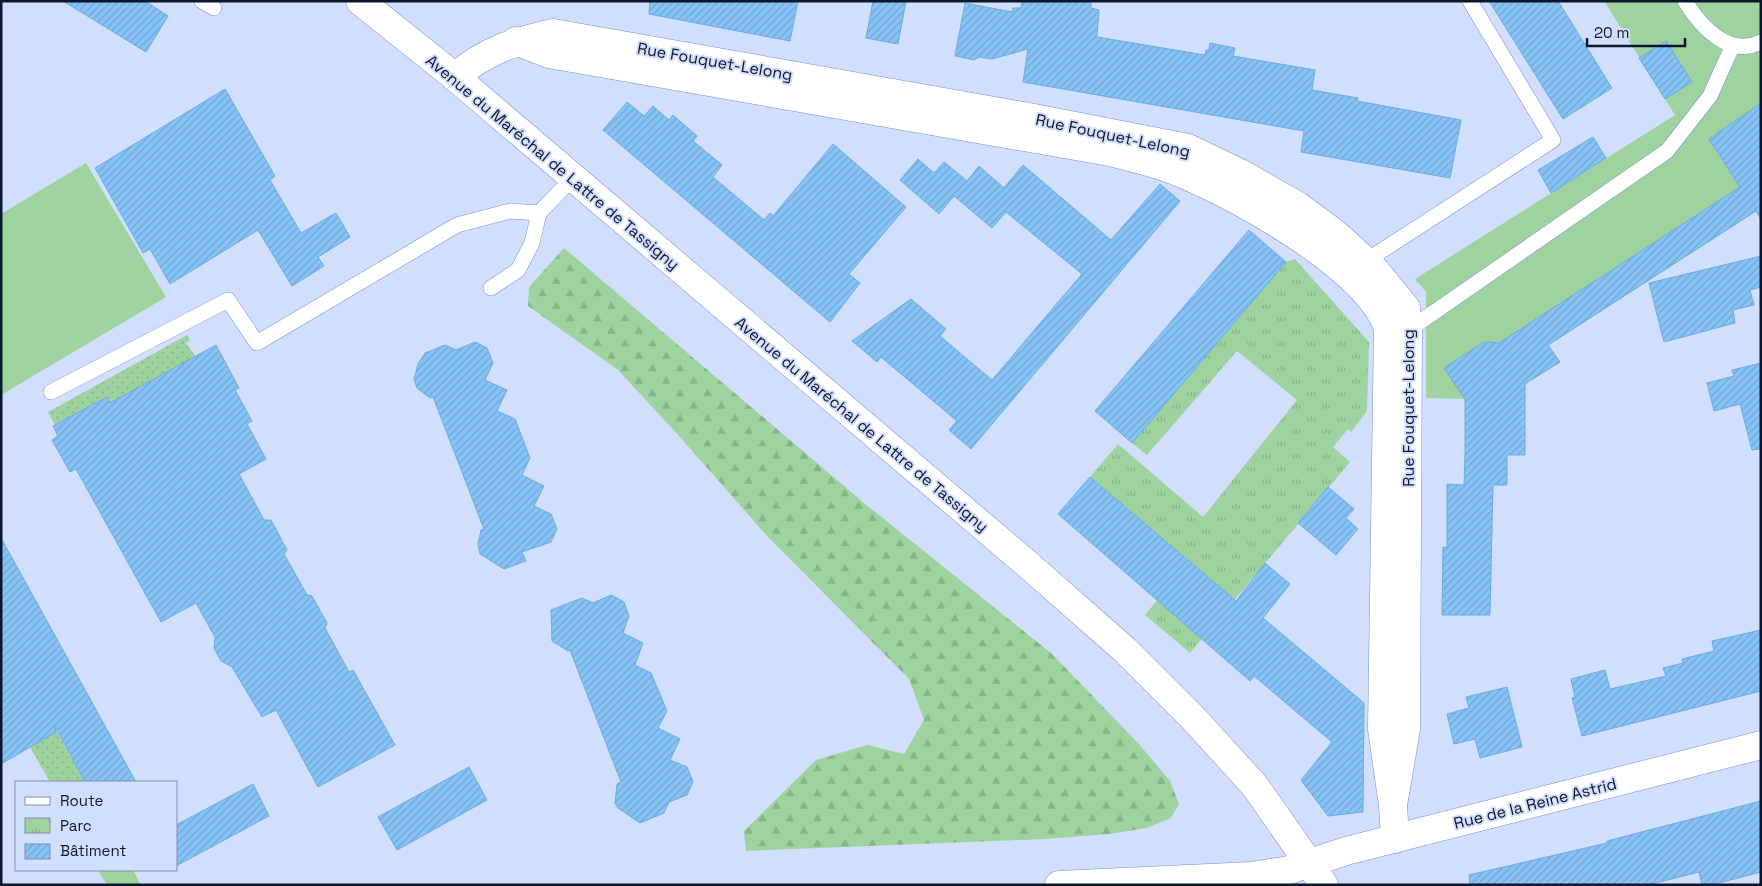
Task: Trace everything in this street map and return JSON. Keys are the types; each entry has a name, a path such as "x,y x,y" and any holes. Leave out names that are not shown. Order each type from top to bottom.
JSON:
{"street":[{"name":"Avenue du Maréchal de Lattre de Tassigny","path":"360,1 455,77 1026,563 1137,662 1194,719 1255,786 1318,874"},
{"name":"Rue Fouquet-Lelong","path":"455,77 468,66 498,47 516,41 549,54 1110,152 1156,164 1190,177 1318,249 1357,268 1384,316 1388,328 1398,337 1382,729 1394,805 1395,839"},
{"name":"Rue de la Reine Astrid","path":"1059,885 1252,876 1289,870 1318,874 1346,851 1761,745"}],"lane":[{"path":"1357,268 1553,140 1470,1"},
{"path":"1685,1 1692,12 1712,33 1732,47 1753,46 1761,42"},
{"path":"1398,337 1667,152 1710,96 1732,47"},
{"path":"491,288 518,270 532,243 539,213 573,178"},
{"path":"51,392 228,300 257,343 457,225 510,211 539,213"}],"green space":[{"path":"1604,1 1761,1 1761,208 1465,399 1426,398 1426,292 1415,279 1675,115"},
{"path":"86,163 166,297 1,395 1,214"},
{"path":"564,248 864,503 1051,653 1138,743 1170,781 1179,804 1171,818 1147,828 1110,834 1045,839 746,851 744,831 816,760 867,745 904,754 924,720 909,679 768,537 618,370 528,306 529,287"},
{"path":"1295,259 1369,342 1367,411 1351,432 1348,429 1333,447 1350,462 1190,653 1145,615 1158,599 1211,580 1090,477 1118,444 1203,517 1297,400 1237,351 1147,455 1132,443 1286,262"},
{"path":"187,335 190,341 186,343 196,357 110,403 107,397 55,425 48,412"},
{"path":"1,631 84,781 49,781 1,697"},
{"path":"99,871 134,871 141,885 107,885"}],"building":[{"path":"63,1 145,1 168,16 146,52"},
{"path":"650,1 798,1 790,41 649,14"},
{"path":"873,1 906,1 898,44 866,38"},
{"path":"1022,1 1091,1 1091,8 1099,10 1097,37 1205,55 1206,50 1209,50 1210,43 1235,48 1233,56 1315,70 1312,90 1358,98 1357,101 1461,120 1450,178 1301,152 1304,131 1023,82 1028,49 992,59 979,57 974,60 955,56 965,3 1012,12 1013,8 1021,8"},
{"path":"1489,1 1558,1 1612,88 1563,119"},
{"path":"1666,41 1692,82 1665,99 1639,58"},
{"path":"225,89 275,176 270,180 301,233 336,213 350,237 318,257 324,266 292,286 258,230 170,284 150,249 143,253 95,168"},
{"path":"627,102 644,116 653,106 669,120 673,115 697,136 693,141 722,165 713,177 764,220 770,213 773,216 833,144 906,207 849,274 860,283 830,322 603,130"},
{"path":"1761,103 1761,219 1756,211 1548,345 1560,362 1525,384 1525,455 1507,455 1507,485 1493,485 1490,615 1442,615 1443,547 1447,547 1447,484 1464,485 1465,455 1465,399 1444,368 1484,342 1499,343 1740,187 1709,139"},
{"path":"1593,137 1606,158 1551,193 1538,170"},
{"path":"918,159 934,173 944,162 967,181 979,166 1004,188 1023,165 1111,240 1160,184 1180,201 971,449 949,430 957,421 881,357 877,362 852,341 911,299 946,329 940,336 992,380 1082,274 1006,212 992,228 954,196 939,214 900,180"},
{"path":"1249,230 1286,262 1132,443 1095,411"},
{"path":"1761,256 1761,287 1750,290 1754,305 1733,310 1735,323 1664,342 1649,283"},
{"path":"475,342 487,348 493,363 485,380 507,390 497,411 515,419 530,458 522,475 544,486 534,506 551,514 557,529 551,542 522,552 526,561 504,569 480,554 478,544 481,530 484,529 433,397 430,398 417,388 414,379 418,364 425,353 445,345 456,350"},
{"path":"216,345 239,388 235,390 252,421 247,424 266,459 239,474 264,520 271,520 287,550 284,554 307,595 312,596 327,623 325,628 349,672 353,670 395,745 318,787 276,710 262,717 232,667 221,661 214,648 215,637 196,603 161,622 76,469 70,472 52,440 58,436 53,426 107,397 110,403"},
{"path":"1761,363 1761,449 1752,450 1740,404 1714,411 1707,383 1734,376 1732,370"},
{"path":"1090,477 1236,601 1265,563 1290,584 1263,618 1364,703 1363,812 1328,816 1301,780 1332,742 1254,676 1250,681 1058,514"},
{"path":"1328,487 1354,509 1346,518 1358,529 1336,555 1298,523"},
{"path":"1,538 135,781 84,781 55,726 56,732 1,764"},
{"path":"611,595 624,602 629,616 623,633 643,643 635,665 651,673 667,711 658,728 680,739 670,760 687,767 693,782 687,795 669,802 664,813 640,823 618,808 615,803 617,784 621,782 570,650 568,651 552,641 551,610 582,598 593,603"},
{"path":"1761,630 1761,691 1582,736 1572,698 1575,697 1571,679 1605,670 1610,689 1666,676 1663,668 1683,663 1682,659 1714,651 1712,641"},
{"path":"1507,687 1522,747 1480,758 1475,739 1454,744 1447,714 1469,708 1466,697"},
{"path":"469,767 487,800 397,850 378,817"},
{"path":"253,784 269,816 178,865 178,824"},
{"path":"1761,801 1761,872 1711,885 1702,885 1699,872 1648,885 1470,885 1469,875 1607,843 1607,841"}]}
